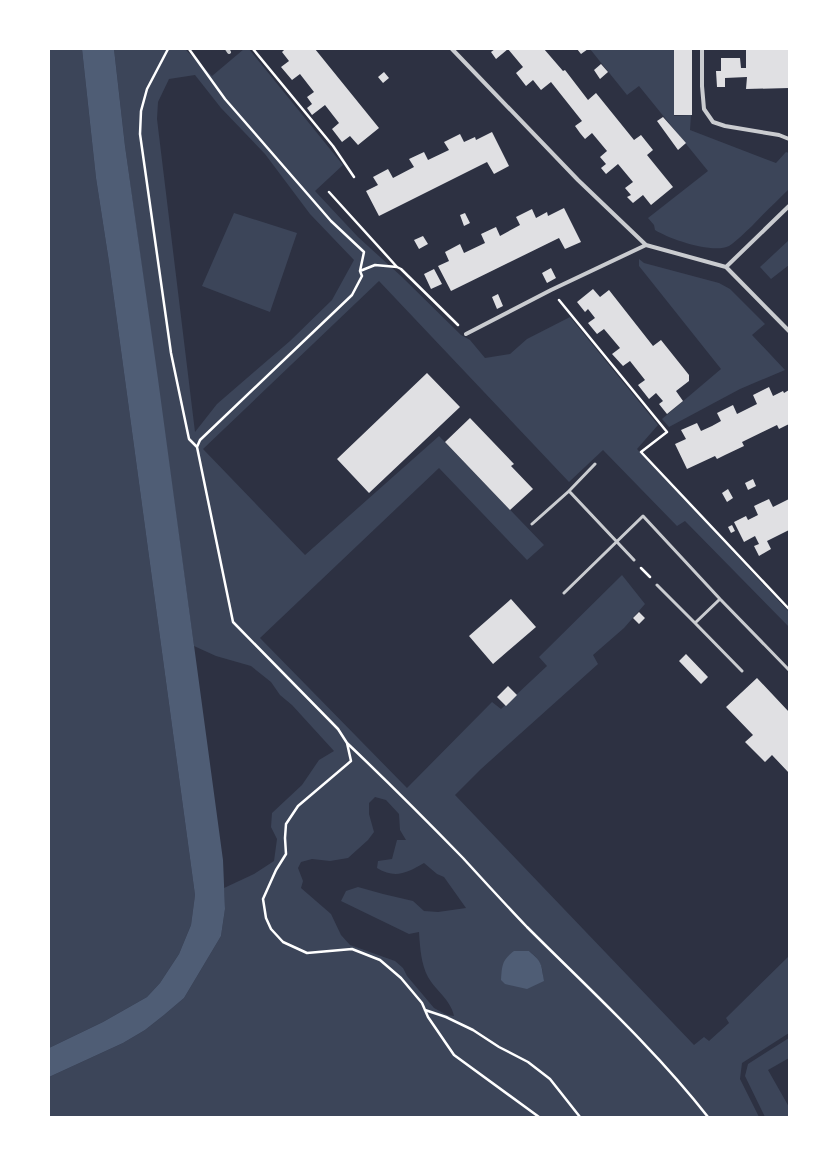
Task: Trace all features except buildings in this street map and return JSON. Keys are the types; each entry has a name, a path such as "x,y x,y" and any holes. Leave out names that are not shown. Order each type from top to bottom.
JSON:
{"street":[{"path":"452,49 578,180 646,245 726,267 789,331"},
{"path":"702,49 702,86 704,110 713,122 725,126 779,135 789,139"},
{"path":"726,267 789,206"},
{"path":"466,334 551,290 646,245"}],"lane":[{"path":"532,524 595,464"},
{"path":"569,490 634,560"},
{"path":"564,593 643,516 720,599 789,670"},
{"path":"657,585 742,671"},
{"path":"696,623 720,599"}],"path":[{"path":"168,49 147,89 141,111 140,134 171,353 189,439 197,447 233,622 338,729 347,742 412,806 464,859 500,899 612,1011 662,1064 708,1117"},
{"path":"189,49 225,99 331,221 364,252 360,272 362,276 352,295 200,440 197,447"},
{"path":"253,49 332,146 354,177"},
{"path":"329,192 397,267 401,269 466,334"},
{"path":"360,272 375,265 397,267"},
{"path":"551,290 667,432 641,452 789,609"},
{"path":"634,560 657,585"},
{"path":"347,742 351,761 298,806 286,824 286,854 276,870 263,899 266,918 271,929 283,942 307,953 352,949 380,960 401,978 422,1003 428,1017 454,1055 539,1117"},
{"path":"425,1010 446,1017 473,1030 528,1062 550,1079 580,1117"}],"shaded area":[{"path":"49,49 82,49 96,178 109,262 195,895 191,925 179,954 160,983 147,997 103,1022 49,1048"},
{"path":"82,49 114,49 125,146 223,860 225,909 221,936 184,998 145,1030 123,1043 49,1077 49,1048 103,1022 147,997 160,983 179,954 191,925 195,895 109,262 96,178"},
{"path":"114,49 185,49 212,76 244,49 249,49 343,165 315,191 358,237 401,276 461,335 470,340 485,358 510,354 527,339 570,317 658,425 637,449 789,612 789,627 685,521 677,526 603,450 569,482 379,281 203,449 305,555 439,436 544,545 527,560 439,468 260,638 407,788 492,702 501,709 547,666 539,657 622,575 645,604 624,628 593,655 598,664 481,769 455,795 694,1045 704,1037 709,1041 729,1023 726,1018 789,956 789,1033 742,1063 740,1079 759,1117 49,1117 49,1077 123,1043 145,1030 184,998 221,936 225,909 224,888 254,874 274,861 277,839 271,827 272,813 302,785 319,760 334,751 292,705 280,695 271,682 251,666 216,656 194,646 125,146","holes":["195,75 221,108 265,154 310,214 354,260 332,300 290,341 217,404 195,432 157,119 158,102 169,79","375,797 386,800 399,814 400,830 406,840 397,840 392,859 378,861 377,868 395,874 412,870 424,863 437,874 444,877 466,908 438,912 424,911 413,901 358,887 346,891 341,901 409,934 419,932 421,955 428,977 447,1000 454,1016 447,1015 434,1008 407,976 403,968 395,961 350,945 341,935 331,914 301,888 303,881 298,868 301,862 312,859 330,861 348,858 368,840 374,832 369,814 369,803","514,951 529,951 541,965 543,977"]},
{"path":"590,49 674,49 674,116 691,115 690,130 776,163 786,152 789,153 789,189 752,226 729,246 722,248 702,247 680,241 655,230 654,225 648,218 708,171 639,86 627,95"},
{"path":"234,213 297,233 270,312 202,286"},
{"path":"789,240 789,265 771,279 760,267"},
{"path":"639,259 644,263 719,283 730,289 765,324 752,335 785,370 740,389 669,427 662,419 721,369 639,266"},
{"path":"514,951 529,951 534,955 541,964 544,981 527,989 505,984 501,980 503,963"},
{"path":"789,1038 789,1058 768,1070 789,1107 789,1117 765,1117 745,1076 748,1064"}]}
